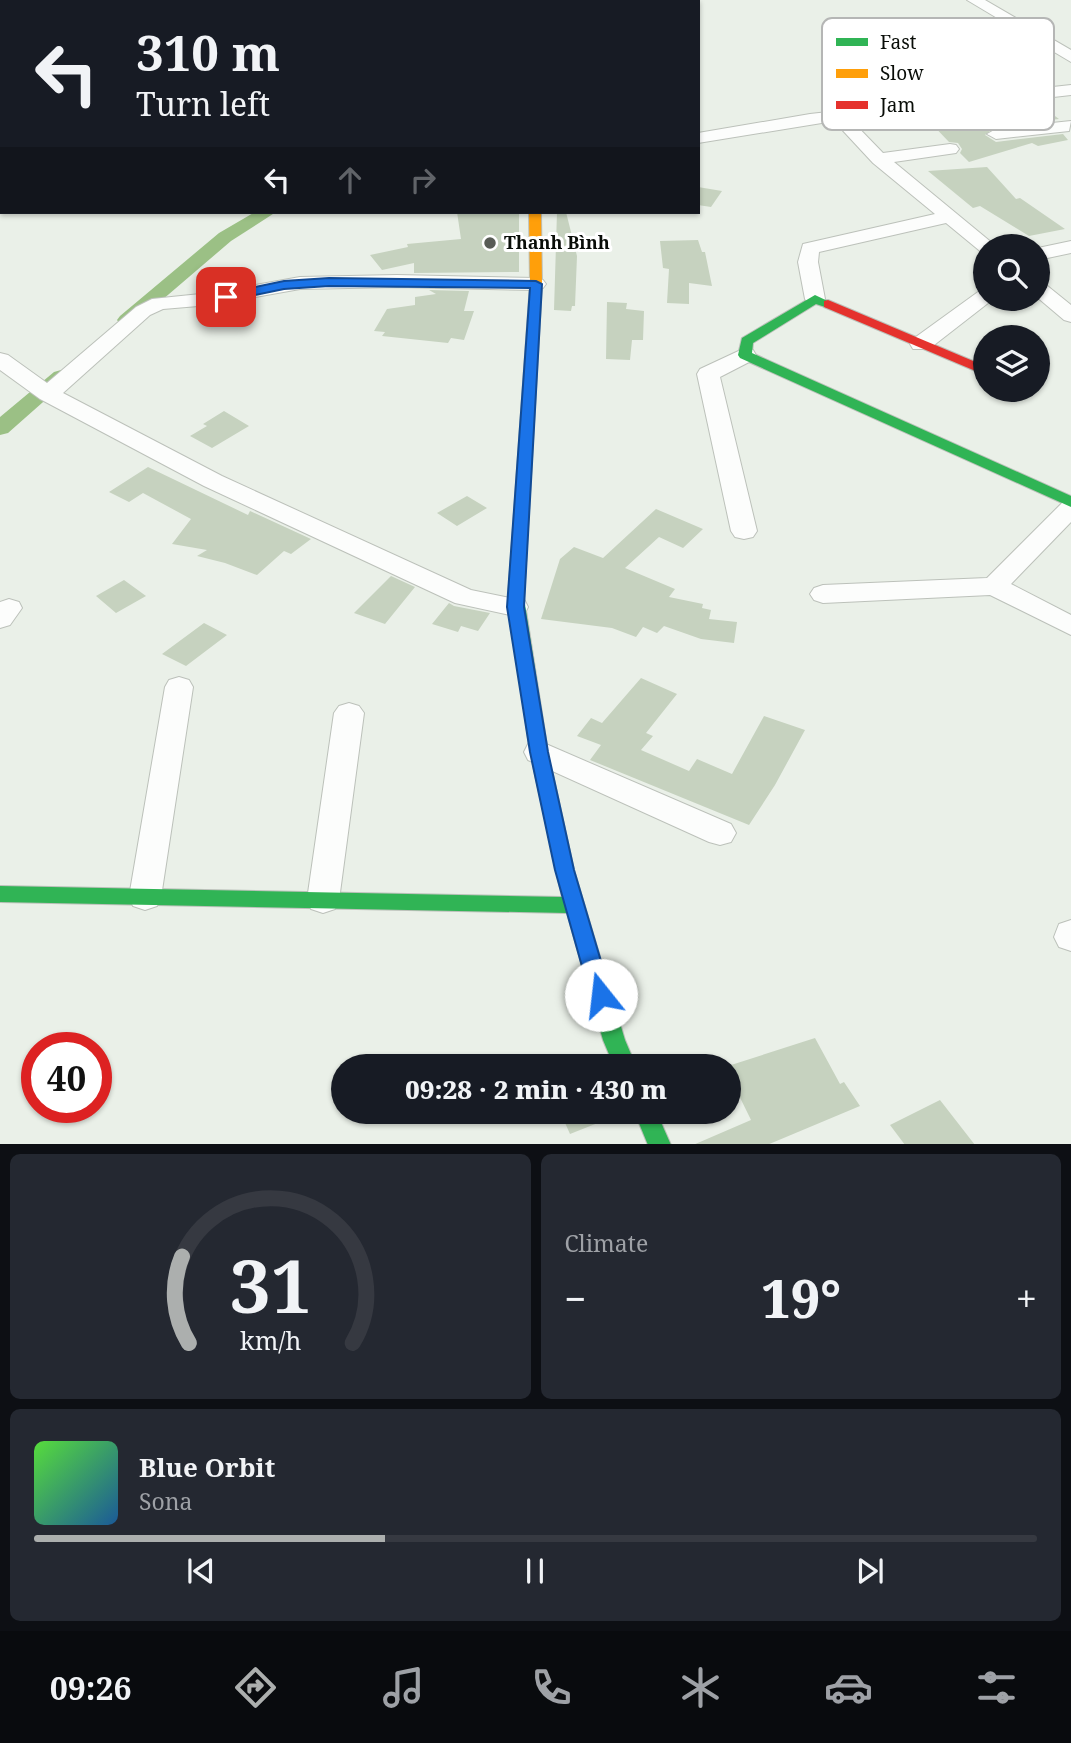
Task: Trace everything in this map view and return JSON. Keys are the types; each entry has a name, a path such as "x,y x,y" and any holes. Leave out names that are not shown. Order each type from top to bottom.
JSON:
{"street":[{"path":"974,0 1005,18"},
{"path":"1054,47 1071,57"},
{"path":"1054,110 1070,127"},
{"path":"700,138 822,118"},
{"path":"851,130 879,159 973,236"},
{"path":"996,135 1042,130"},
{"path":"879,159 950,149"},
{"path":"535,214 536,284 515,607 539,752 564,870 620,1054"},
{"path":"836,224 948,217"},
{"path":"815,299 808,262 810,248 948,217"},
{"path":"1050,251 1071,247"},
{"path":"43,391 143,311 159,303 211,299 284,285 320,282 536,284"},
{"path":"1050,298 1071,316"},
{"path":"815,299 973,366"},
{"path":"745,355 747,341 815,299"},
{"path":"921,344 973,305"},
{"path":"745,355 1071,502"},
{"path":"744,531 708,374 745,355"},
{"path":"0,360 43,391 213,481 464,597 515,607"},
{"path":"994,586 1071,508"},
{"path":"823,594 994,586 1071,626"},
{"path":"145,897 179,687"},
{"path":"323,900 349,713"},
{"path":"539,752 720,833"},
{"path":"0,894 575,905"},
{"path":"651,1124 660,1144"}],"building":[{"path":"938,130 991,130 985,135 996,142 1063,134 1068,140 1038,146 1032,143 969,162 960,153 962,149 958,143 949,142"},
{"path":"987,167 1016,199 1020,198 1065,229 1026,234 980,206 973,208 928,171"},
{"path":"700,187 722,191 711,207 700,205"},
{"path":"457,214 519,214 519,272 414,273 414,263 382,270 370,255 408,247 407,244 461,239"},
{"path":"557,214 566,214 577,256 575,306 572,306 571,311 554,310"},
{"path":"698,240 702,252 705,252 712,286 689,283 689,304 667,303 669,269 663,268 660,241"},
{"path":"429,290 469,291 464,311 474,311 464,340 451,338 448,343 382,336 385,332 374,331 387,309 415,305 415,297 436,294"},
{"path":"607,302 627,303 626,309 644,311 643,340 632,340 630,360 606,359"},
{"path":"224,411 249,426 212,448 190,436 207,426 203,424"},
{"path":"148,467 248,515 250,511 311,539 291,554 284,551 257,575 197,556 207,550 172,544 191,519 143,493 129,502 109,492"},
{"path":"467,496 487,508 457,526 437,513"},
{"path":"656,509 703,529 683,548 659,537 625,568 675,589 669,597 703,604 702,608 711,610 709,619 737,622 734,643 701,639 664,626 657,633 643,627 636,637 612,628 541,619 560,559 574,547 603,558"},
{"path":"391,576 415,587 385,624 354,613"},
{"path":"124,580 146,596 116,613 96,596"},
{"path":"449,603 490,613 478,631 461,626 458,632 432,624"},
{"path":"204,623 227,635 186,666 162,654"},
{"path":"641,678 677,694 646,733 653,736 641,750 689,771 697,759 732,774 764,716 805,730 749,825 590,760 601,745 577,736 591,718 602,723"},
{"path":"815,1038 840,1084 844,1082 860,1106 769,1144 695,1144 751,1120 741,1100 741,1062"},
{"path":"940,1100 974,1144 904,1144 890,1125"},
{"path":"566,1124 595,1124 570,1134"}],"waterway":[{"path":"127,320 225,237 264,214"},
{"path":"0,428 61,376"}],"traffic: fast":[{"path":"828,304 815,299 747,341 745,355 1071,502"},
{"path":"516,598 539,752 564,870 620,1054"},
{"path":"0,894 575,905"},
{"path":"651,1124 660,1144"}],"traffic: slow":[{"path":"516,598 536,284 535,214"}],"traffic: jam":[{"path":"828,304 973,366"}],"place":[{"name":"Thanh Bình","path":"490,243"}],"route":[{"path":"226,297 284,285 329,282 536,284 515,607 539,752 564,870 601,995"}]}
